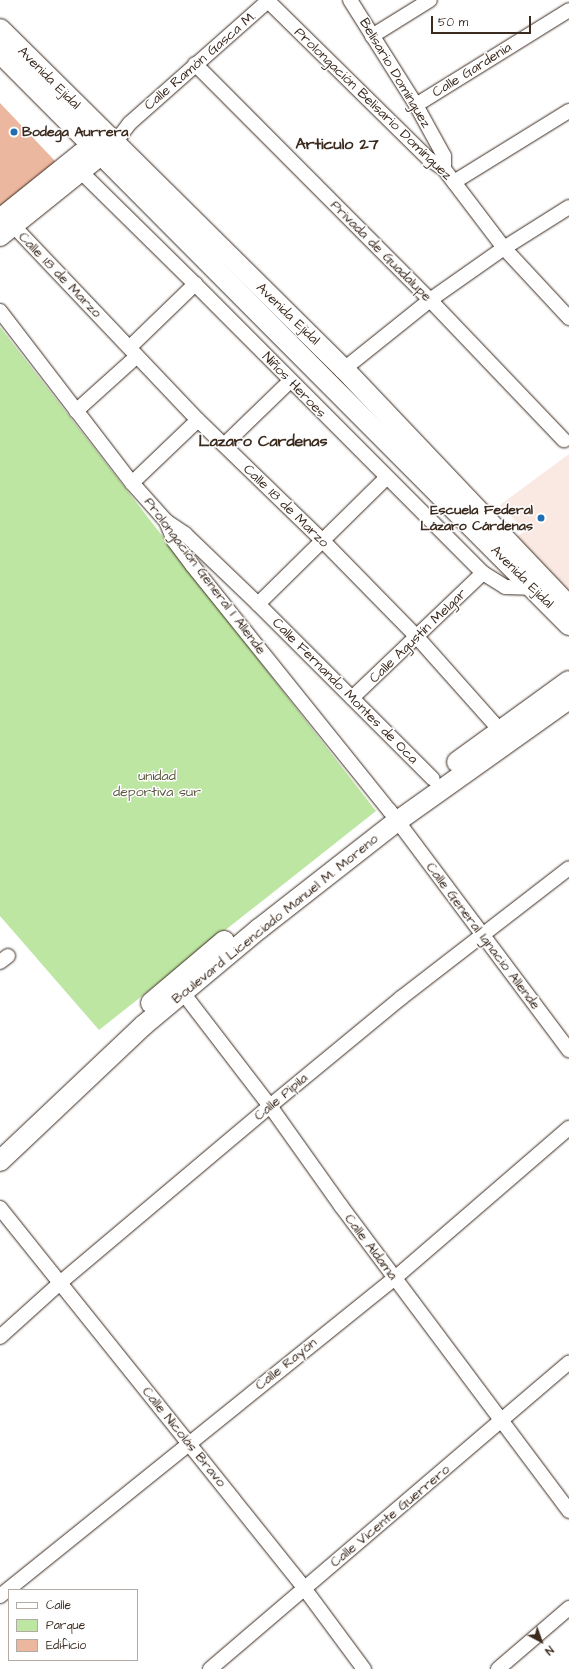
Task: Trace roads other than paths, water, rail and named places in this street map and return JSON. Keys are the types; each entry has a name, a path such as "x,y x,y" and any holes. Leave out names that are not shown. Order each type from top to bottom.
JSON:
{"main road":[{"name":"Avenida Ejidal","path":"0,29 103,144 542,588 569,606"},
{"name":"Avenida Ejidal","path":"0,53 103,144 344,369 542,588 569,624"},
{"name":"Calle Ramón Gasca M.","path":"4,224 103,144"},
{"name":"Boulevard Licenciado Manuel M. Moreno","path":"393,817 433,779 569,681"},
{"name":"Boulevard Licenciado Manuel M. Moreno","path":"0,1143 179,987 393,817 569,699"},
{"name":"Boulevard Licenciado Manuel M. Moreno","path":"0,1161 179,987"}],"street":[{"name":"Belisario Domínguez","path":"350,0 416,105 444,156 444,169"},
{"path":"372,36 430,0"},
{"name":"Calle Ramón Gasca M.","path":"103,144 130,123 268,1"},
{"name":"Prolongación Belisario Domínguez","path":"268,1 429,160 444,169 504,248 569,318"},
{"name":"Calle Gardenia","path":"416,105 569,10"},
{"name":"Privada de Guadalupe","path":"195,64 430,300 564,440"},
{"path":"454,182 569,111"},
{"name":"Niños Heroes","path":"76,167 195,284 386,478 483,573 505,587 542,588"},
{"path":"344,369 430,300 504,248 569,207"},
{"name":"Calle 18 de Marzo","path":"4,224 133,352 198,420 321,539 416,637 500,730"},
{"path":"76,411 133,352 195,284"},
{"name":"Prolongación General I Allende","path":"0,311 132,483 166,521 174,541 192,565 393,817"},
{"path":"224,445 290,381"},
{"path":"132,483 198,420"},
{"path":"258,604 321,539 386,478"},
{"name":"Calle Fernando Montes de Oca","path":"166,521 185,534 258,604 433,779"},
{"name":"Calle Agustín Melgar","path":"352,698 483,573"},
{"name":"Calle General Ignacio Allende","path":"393,817 483,934 569,1050"},
{"name":"Calle Pípila","path":"0,1337 61,1282 270,1106 483,934 569,868"},
{"name":"Calle Aldama","path":"179,987 270,1106 395,1278 569,1511"},
{"name":"Calle Rayón","path":"9,1589 395,1278 569,1128"},
{"name":"Calle Nicolás Bravo","path":"0,1208 61,1282 304,1588 364,1669"},
{"name":"Calle Vicente Guerrero","path":"210,1669 502,1422 569,1362"},
{"name":"Calle Rayón","path":"0,1596 8,1590"},
{"path":"498,1669 569,1608"}],"place":[{"name":"Bodega Aurrera","path":"14,132"},
{"name":"Escuela Federal Lázaro Cárdenas","path":"541,518"}],"district":[{"name":"Articulo 27","path":"337,144"},
{"name":"Lazaro Cardenas","path":"263,441"}],"park label":[{"name":"unidad deportiva sur","path":"157,784"}]}
